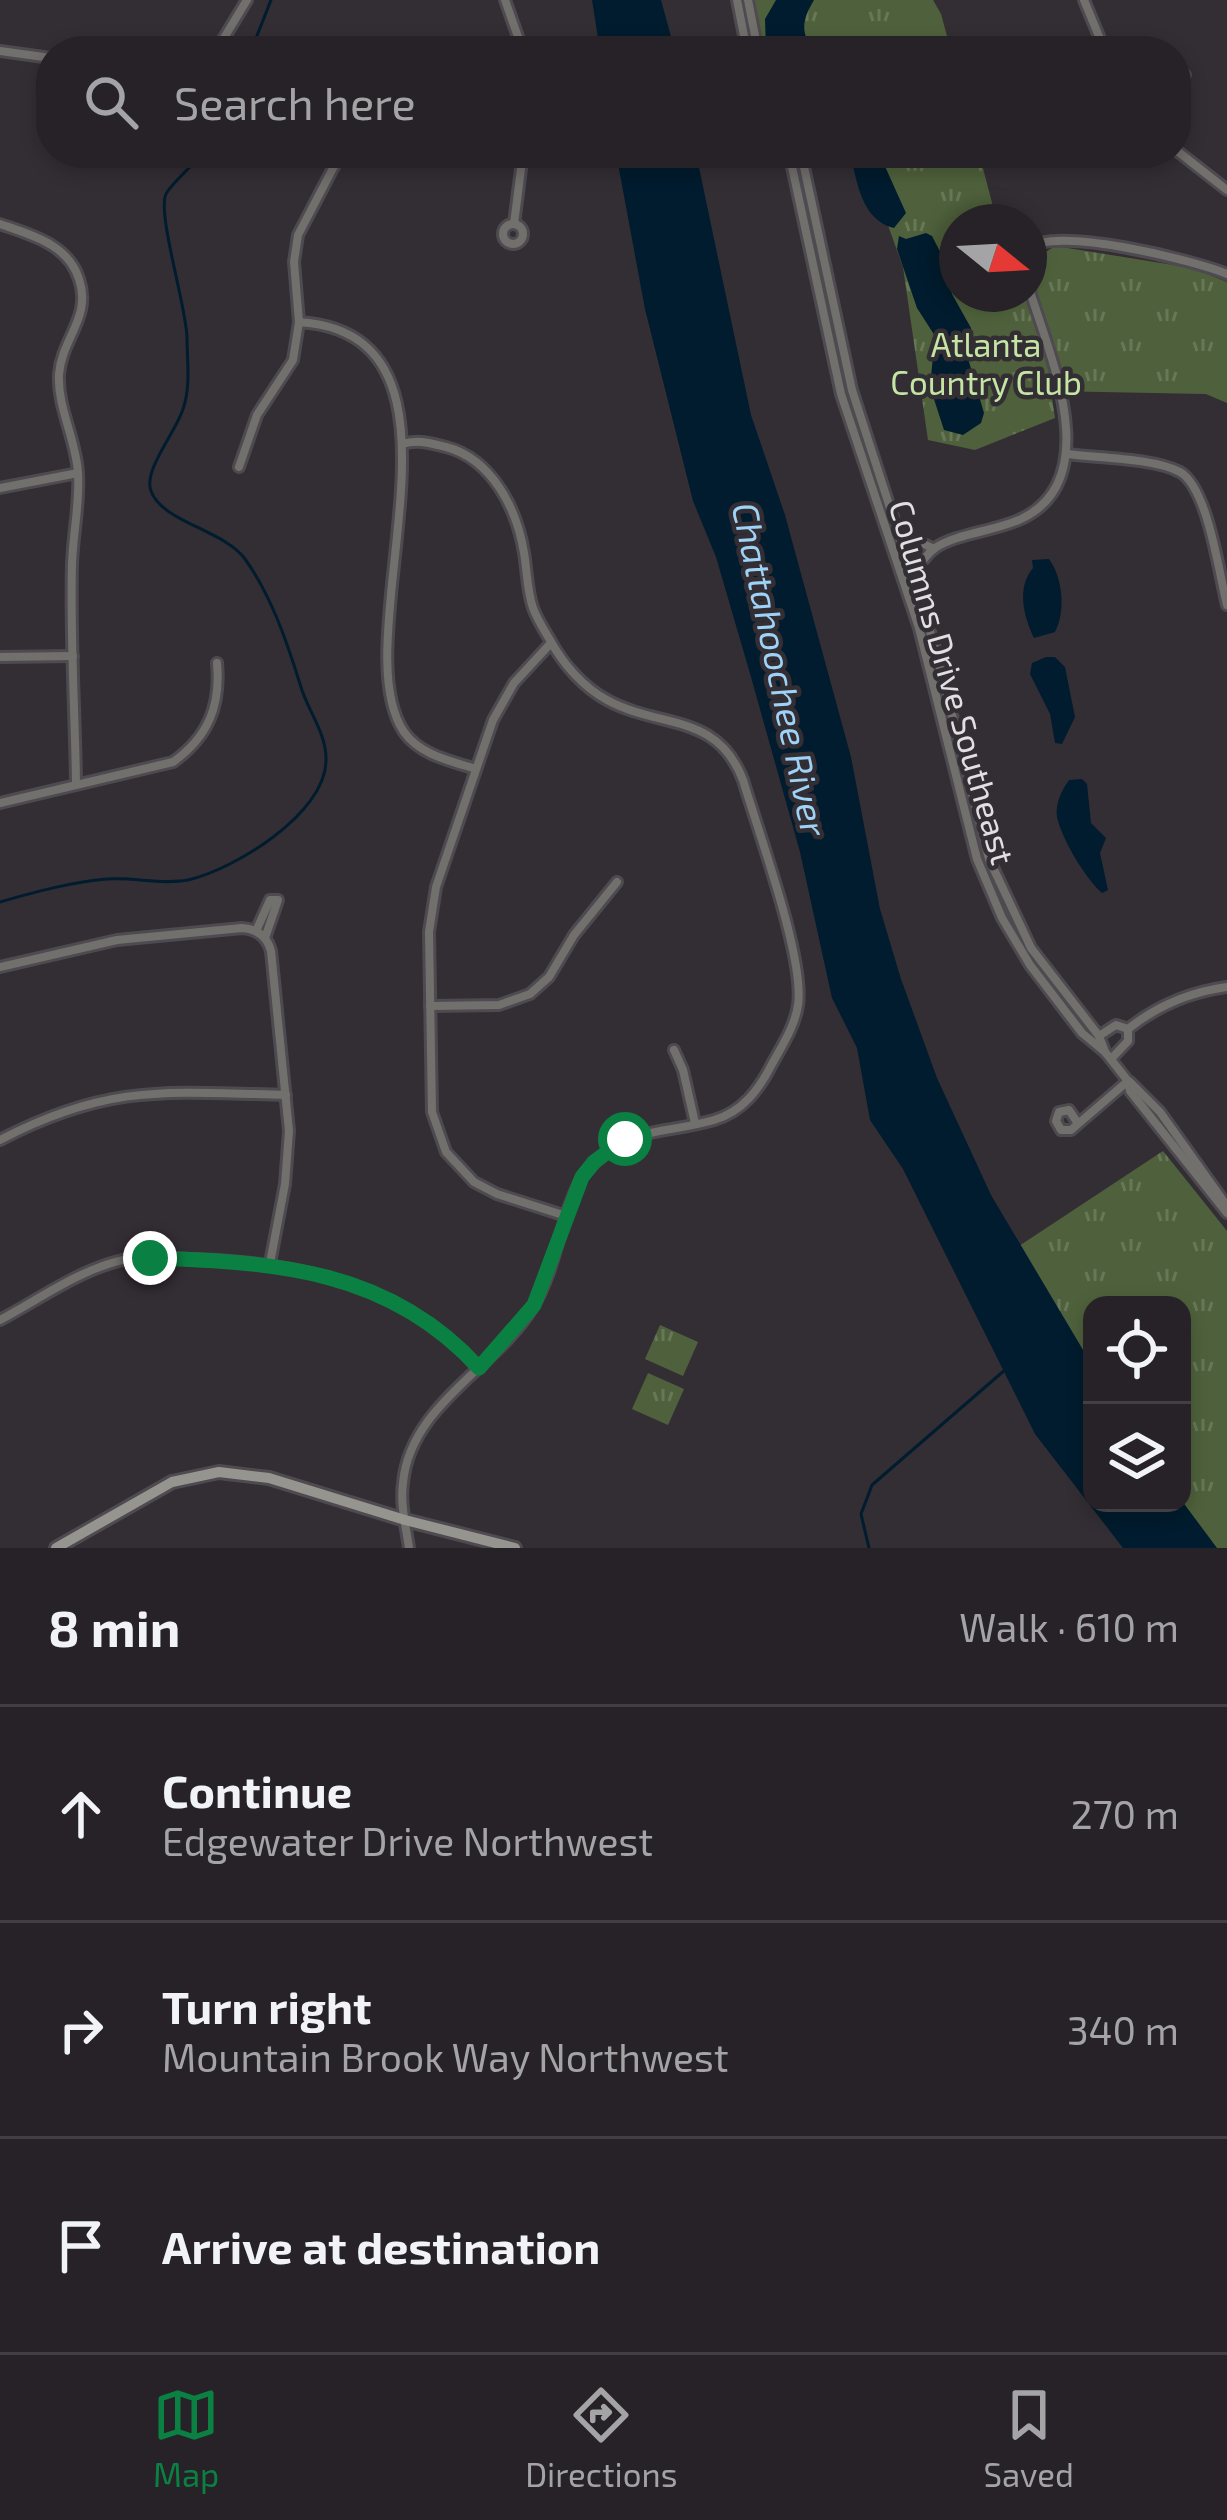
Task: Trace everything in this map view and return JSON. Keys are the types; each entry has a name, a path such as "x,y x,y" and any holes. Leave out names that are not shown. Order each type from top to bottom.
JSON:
{"street":[{"path":"225,36 247,0"},
{"path":"505,0 518,36"},
{"path":"737,0 744,36"},
{"path":"748,0 755,36"},
{"path":"1084,0 1099,36"},
{"path":"0,51 36,56"},
{"path":"1191,162 1227,190"},
{"path":"239,467 257,415 293,360 299,322 294,262 298,235 333,168"},
{"path":"514,224 521,168"},
{"name":"Columns Drive Southeast","path":"792,168 836,371 898,548"},
{"name":"Columns Drive Southeast","path":"804,168 852,390 905,571 972,844 1014,940 1053,997 1091,1043 1108,1055"},
{"path":"0,226 56,248 81,281 82,316 63,355 59,378 78,473 72,567 76,783"},
{"path":"1047,239 1176,258 1227,274"},
{"path":"905,571 923,563 934,549 1037,510 1058,484 1067,454 1062,401 1036,312"},
{"path":"299,322 338,329 374,355 392,387 401,444 388,660 392,698 403,731 415,743 476,769"},
{"path":"401,444 414,440 456,450 499,484 524,546 532,605 551,644 578,677 604,699 712,736 731,755 743,780 796,971 798,1005 790,1031 753,1095 725,1116 642,1132 609,1148 582,1177 534,1305 435,1413 415,1444 402,1487 409,1548"},
{"path":"1067,454 1169,468 1189,478 1201,500 1227,605"},
{"path":"0,488 78,473"},
{"path":"898,548 920,542 934,549"},
{"name":"Columns Drive Southeast","path":"905,571 933,640 968,790 997,880 1031,948 1099,1036 1130,1090 1227,1209"},
{"path":"551,644 525,668 506,695 432,902 432,1112 446,1152 464,1173 484,1188 566,1216"},
{"path":"0,657 73,656"},
{"path":"0,803 158,768 188,751 214,712 217,663"},
{"path":"430,1006 499,1005 530,994 549,977 574,934 617,882"},
{"path":"0,967 117,940 242,928 261,934 271,951 288,1163 269,1263"},
{"path":"1128,1030 1178,1000 1227,987"},
{"path":"1099,1036 1116,1025 1128,1030"},
{"path":"1108,1055 1128,1041 1128,1030"},
{"path":"674,1050 695,1123"},
{"path":"1077,1122 1128,1081"},
{"path":"0,1140 63,1110 123,1095 286,1095"},
{"path":"0,1320 120,1261 269,1263 398,1302 440,1329 479,1368"},
{"path":"56,1548 172,1482 219,1472 269,1478 515,1548"}],"green space":[{"path":"753,0 933,0 947,36 761,36"},
{"name":"Atlanta Country Club","path":"867,168 983,168 992,204 939,204 939,312 1047,312 1047,251 1055,246 1192,268 1227,282 1227,403 1206,394 1051,391 1055,418 975,450 928,440 903,267"},
{"path":"1163,1151 1227,1231 1227,1548 1202,1548 1186,1512 1191,1512 1191,1296 1083,1296 1083,1372 1016,1248"},
{"path":"660,1325 698,1342 683,1376 645,1359"},
{"path":"648,1373 684,1389 668,1425 632,1409"}],"water":[{"path":"592,0 661,0 671,36 598,36"},
{"path":"776,0 814,0 804,26 806,36 766,36 765,19"},
{"name":"Chattahoochee River","path":"619,168 699,168 751,415 785,515 851,757 880,909 901,979 937,1078 991,1195 1083,1350 1083,1496 1035,1434 903,1169 870,1120 857,1048 832,998 800,852 751,677 716,557 693,501 645,309"},
{"path":"854,168 886,168 906,213 894,228 883,224 867,208"},
{"path":"926,233 932,236 939,250 939,312 962,312 971,328 967,355 984,413 981,423 963,435 944,430 930,387 935,336 917,308 897,249 899,236 906,239"},
{"path":"1049,559 1060,585 1061,615 1055,632 1034,638 1023,593 1032,560"},
{"path":"1055,657 1065,667 1075,717 1062,744 1055,743 1050,714 1030,674 1032,663"},
{"path":"1082,779 1087,784 1091,823 1106,838 1100,853 1108,890 1102,893 1075,858 1057,817 1066,784"},
{"path":"1095,1512 1190,1512 1217,1548 1123,1548"}],"waterway":[{"path":"257,36 271,0"},
{"path":"0,902 94,880 178,881 207,874 274,836 311,800 322,781 323,741 263,588 235,549 167,511 151,491 152,473 179,418 188,383 185,322 164,205 169,189 189,168"},
{"path":"869,1548 861,1514 872,1485 1006,1369"}],"route":[{"path":"150,1258 269,1263 367,1289 420,1314 479,1368 534,1305 582,1177 609,1148 625,1139"}]}
